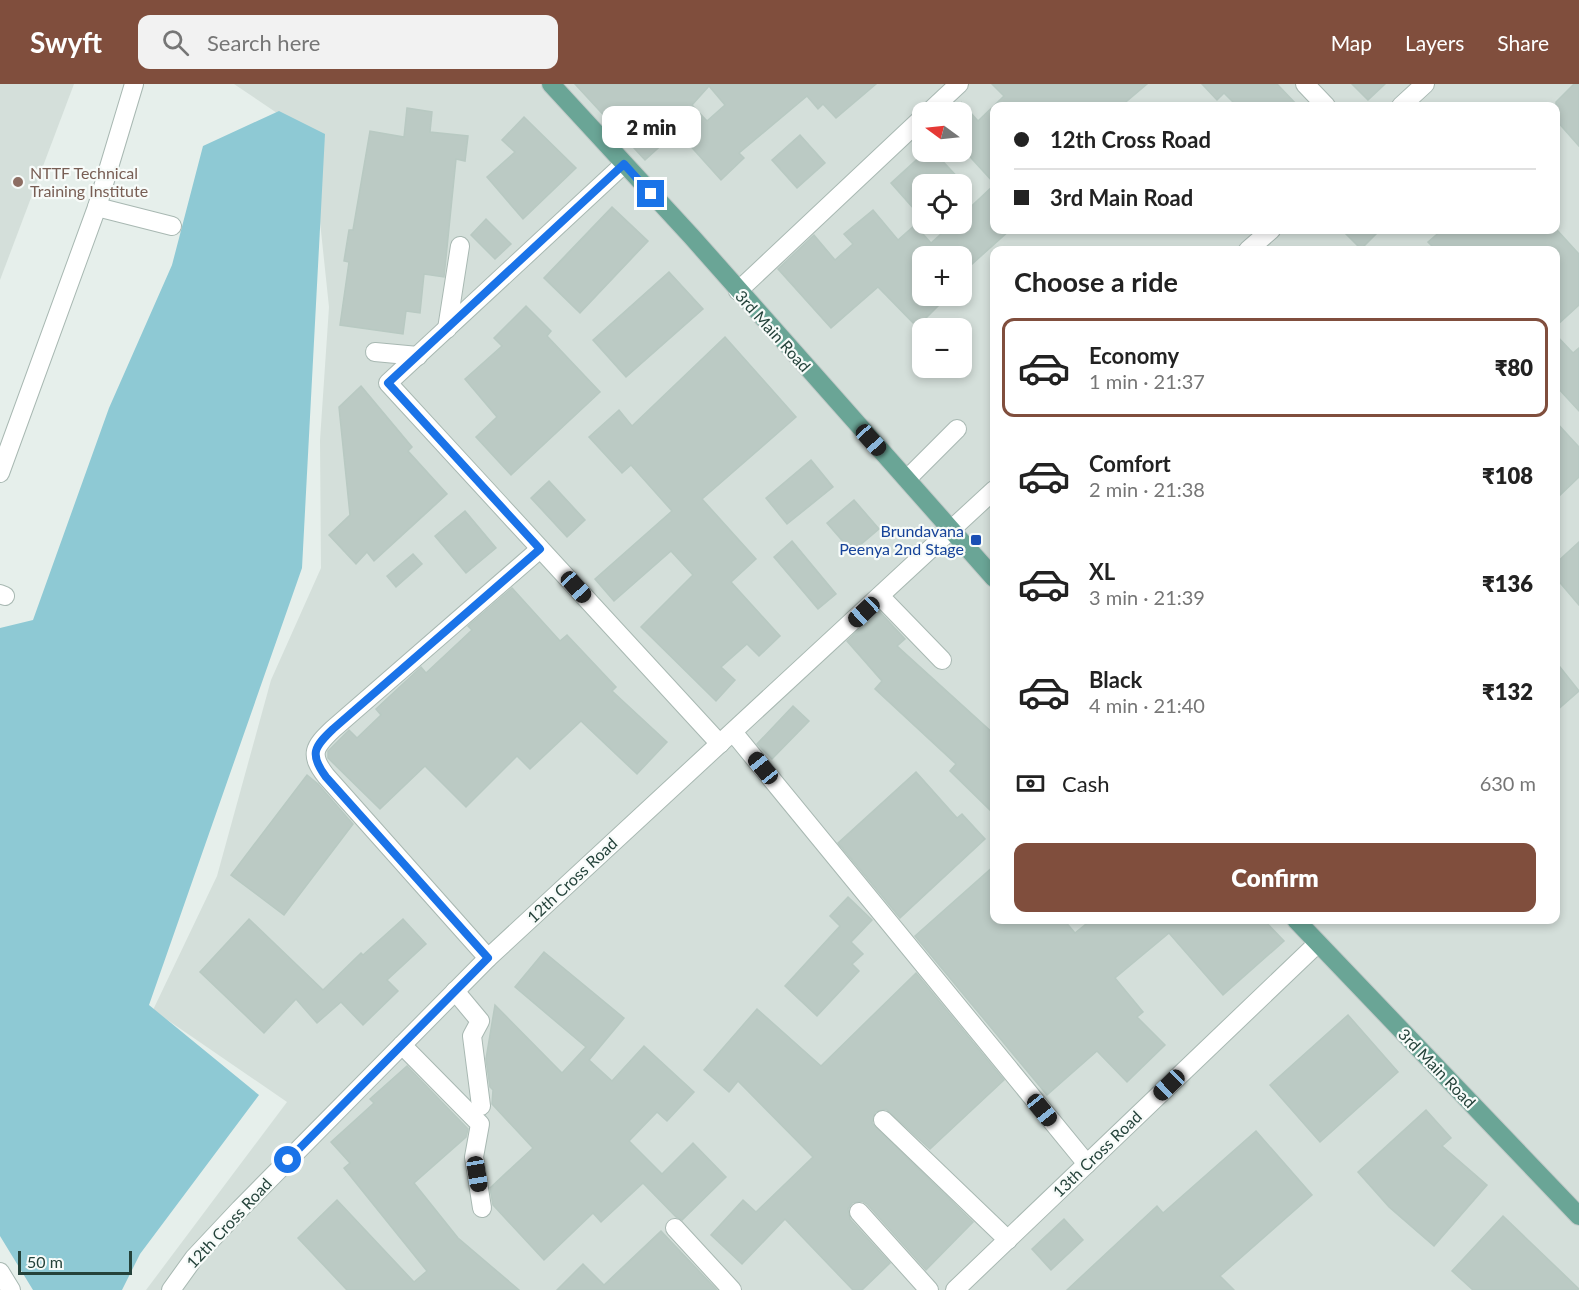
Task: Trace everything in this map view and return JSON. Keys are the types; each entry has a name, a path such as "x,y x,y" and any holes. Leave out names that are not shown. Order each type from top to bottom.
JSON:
{"main road":[{"name":"3rd Main Road","path":"551,84 692,237 990,573"},
{"name":"3rd Main Road","path":"1300,924 1579,1216"}],"street":[{"path":"0,473 97,207 134,84"},
{"path":"940,102 959,84"},
{"path":"1305,84 1322,102"},
{"path":"1405,102 1425,84"},
{"path":"738,291 912,127"},
{"path":"624,164 388,383 540,549 727,738 1087,1164"},
{"path":"97,207 172,226"},
{"path":"1253,246 1266,234"},
{"path":"447,329 460,246"},
{"path":"375,352 418,356"},
{"path":"907,479 957,429"},
{"name":"12th Cross Road","path":"171,1290 209,1241 488,958 990,494"},
{"path":"488,958 326,777 318,766 315,753 319,742 333,729 540,549"},
{"path":"880,597 942,660"},
{"name":"13th Cross Road","path":"955,1290 1317,944"},
{"path":"455,991 480,1021 472,1036 481,1106"},
{"path":"402,1045 480,1124 474,1158 482,1208"},
{"path":"883,1120 1008,1240"},
{"path":"859,1212 929,1290"},
{"path":"675,1228 732,1290"},
{"path":"0,1272 11,1290"}],"shaded area":[{"name":"NTTF Technical Training Institute","path":"0,84 74,84 0,280"},
{"path":"234,84 1579,84 1579,1290 146,1290 287,1102 153,1010 217,876 271,680 321,568 320,440 329,307 311,136"}],"water":[{"path":"279,111 325,134 302,568 149,1005 259,1095 140,1254 122,1290 33,1290 0,1236 0,628 33,620 109,408 172,265 203,146"}],"building":[{"path":"575,84 876,84 836,118 823,104 818,109 807,96 739,153 744,158 721,180 677,131 645,160","holes":["709,86 725,105 707,121 692,105"]},
{"path":"992,84 1147,84 1126,102 998,102 1004,96"},
{"path":"1202,84 1277,84 1294,102 1233,102 1224,93 1217,100"},
{"path":"1352,84 1385,84 1368,100"},
{"path":"1574,84 1579,84 1579,146 1560,125 1560,102 1556,102"},
{"path":"407,108 432,112 430,132 468,136 465,161 456,159 444,277 424,274 420,313 406,311 403,334 340,325 349,262 344,261 349,230 353,230 370,131 404,137"},
{"path":"990,109 990,179 972,159 972,114 978,121"},
{"path":"524,117 576,168 523,219 487,177 515,152 502,140"},
{"path":"800,135 825,163 797,188 772,160"},
{"path":"914,162 943,162 955,174 912,174 912,207 891,183"},
{"path":"990,189 990,234 1006,234 972,264 972,246 912,246 912,306 938,306 926,318 912,318 912,322 878,287 831,328 778,269 814,235 835,260 853,244 844,234 873,210 898,240 912,228 912,234 923,234 931,243 941,234 972,234 972,206"},
{"path":"612,207 648,241 580,313 544,278"},
{"path":"486,219 511,244 495,259 471,235"},
{"path":"1560,233 1579,254 1579,305 1560,322 1560,246 1432,246 1428,242 1437,234"},
{"path":"1346,234 1376,234 1364,246 1358,246"},
{"path":"669,272 703,309 626,377 593,340"},
{"path":"526,306 551,331 547,336 600,392 511,475 476,437 497,417 465,379 502,346 494,338"},
{"path":"725,337 796,417 702,499 756,559 731,582 780,636 759,656 747,644 721,667 735,680 716,701 641,627 693,575 671,551 614,601 595,579 672,511 631,465 622,473 589,437 619,410 632,426"},
{"path":"1560,339 1573,353 1579,348 1579,411 1560,390"},
{"path":"361,386 412,447 408,451 447,494 374,561 367,552 356,564 329,535 350,515 339,407"},
{"path":"1560,426 1579,447 1579,477 1560,495"},
{"path":"811,460 833,487 787,524 766,498"},
{"path":"549,481 585,520 567,537 531,498"},
{"path":"854,500 879,529 852,552 827,523"},
{"path":"465,511 496,548 466,573 435,536"},
{"path":"792,541 836,594 818,609 774,557"},
{"path":"1579,542 1579,605 1560,583 1560,559"},
{"path":"413,554 422,564 396,587 387,576"},
{"path":"512,588 560,641 567,635 616,687 612,691 667,742 637,774 581,721 530,769 517,756 466,807 425,766 380,809 328,758 328,751 349,730 357,738 381,715 376,709 421,667 426,673 472,630 468,626"},
{"path":"879,611 905,639 897,646 990,730 990,810 950,771 956,764 875,689 882,681 847,641"},
{"path":"1560,667 1579,691 1560,708"},
{"path":"793,706 809,721 772,759 757,744"},
{"path":"916,772 957,818 962,814 985,839 900,918 838,843"},
{"path":"307,775 318,784 353,824 284,915 231,875"},
{"path":"990,870 990,924 1067,924 1075,933 1086,924 1268,924 1284,941 1223,995 1169,933 1115,978 1143,1012 1137,1017 1165,1045 1127,1082 1097,1051 1047,1095 915,936"},
{"path":"848,897 872,920 851,942 863,954 852,964 859,971 817,1016 785,986 840,926 830,916"},
{"path":"249,919 323,990 361,953 363,955 403,919 426,944 387,980 398,991 363,1025 341,1002 317,1023 296,999 264,1033 200,972"},
{"path":"544,952 624,1018 589,1060 612,1081 644,1046 694,1092 667,1121 657,1112 629,1141 662,1174 693,1143 726,1177 682,1220 676,1217 643,1183 601,1222 593,1213 544,1260 493,1205 490,1188 533,1148 492,1104 493,1090 490,1087 486,1059 495,1005 562,1073 586,1047 515,987"},
{"path":"916,973 1004,1080 930,1149 886,1109 875,1112 872,1123 973,1222 926,1270 867,1204 862,1201 852,1203 848,1209 850,1219 890,1263 862,1290 853,1290 785,1219 742,1264 711,1235 743,1200 756,1212 813,1157 738,1081 729,1092 704,1070 757,1009 821,1066"},
{"path":"1348,1015 1398,1072 1320,1142 1270,1085"},
{"path":"407,1066 468,1129 466,1137 414,1183 458,1238 519,1290 347,1290 298,1238 337,1200 414,1282 427,1271 344,1168 350,1163 331,1142 374,1103 370,1099"},
{"path":"1426,1110 1451,1138 1442,1146 1487,1185 1434,1246 1389,1207 1358,1172"},
{"path":"1256,1131 1312,1195 1220,1276 1234,1290 1067,1290 1157,1206 1163,1213"},
{"path":"1503,1216 1579,1290 1473,1290 1452,1271"},
{"path":"1064,1219 1083,1240 1051,1270 1032,1249"},
{"path":"661,1231 717,1290 557,1290 583,1264 604,1285"}],"place":[{"name":"NTTF Technical Training Institute","path":"18,182"},
{"name":"Brundavana Peenya 2nd Stage","path":"976,540"}],"route":[{"path":"288,1160 488,958 326,777 318,766 315,753 319,742 333,729 540,549 388,383 624,164 651,194"}]}
